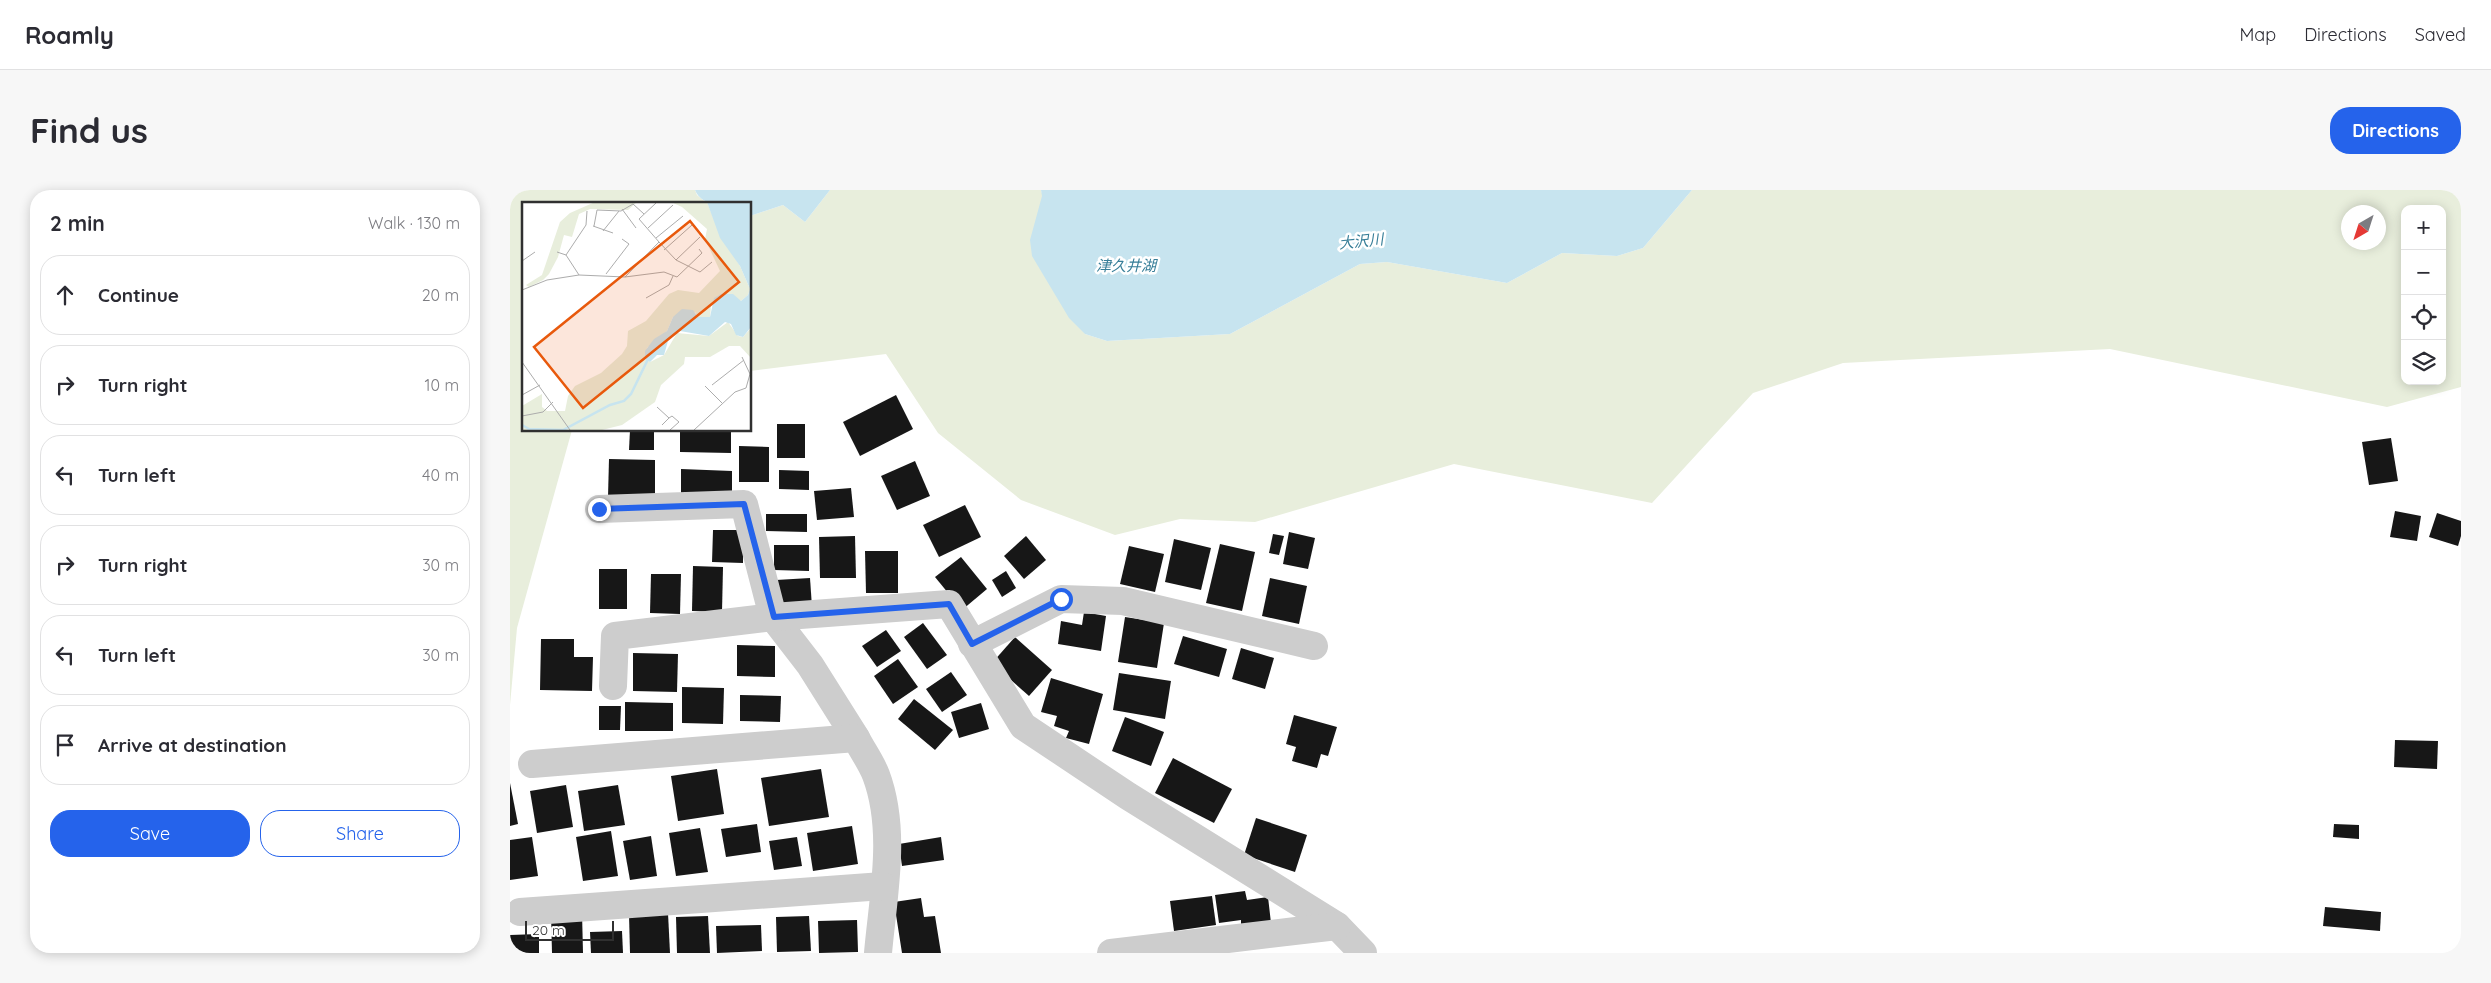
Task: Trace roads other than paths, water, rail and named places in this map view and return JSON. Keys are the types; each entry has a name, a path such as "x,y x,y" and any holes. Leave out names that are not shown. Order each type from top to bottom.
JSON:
{"street":[{"path":"599,509 744,504 774,617 810,665 856,738 875,775 882,801 887,858 878,953"},
{"path":"972,644 1061,599 1123,601 1314,646"},
{"path":"613,686 614,636 774,617 949,604 1023,726 1128,796 1337,926 1364,953"},
{"path":"532,764 856,738"},
{"path":"520,912 883,886"},
{"path":"1111,953 1337,926"}],"water":[{"path":"695,190 830,190 805,222 783,205 751,216 751,202 708,202 699,196"},
{"name":"津久井湖","path":"1041,190 1692,190 1643,248 1617,256 1562,253 1507,283 1387,262 1360,264 1230,334 1107,341 1085,334 1069,318 1032,256 1030,240 1042,196"}],"water label":[{"name":"大沢川","path":"1361,241"}]}
